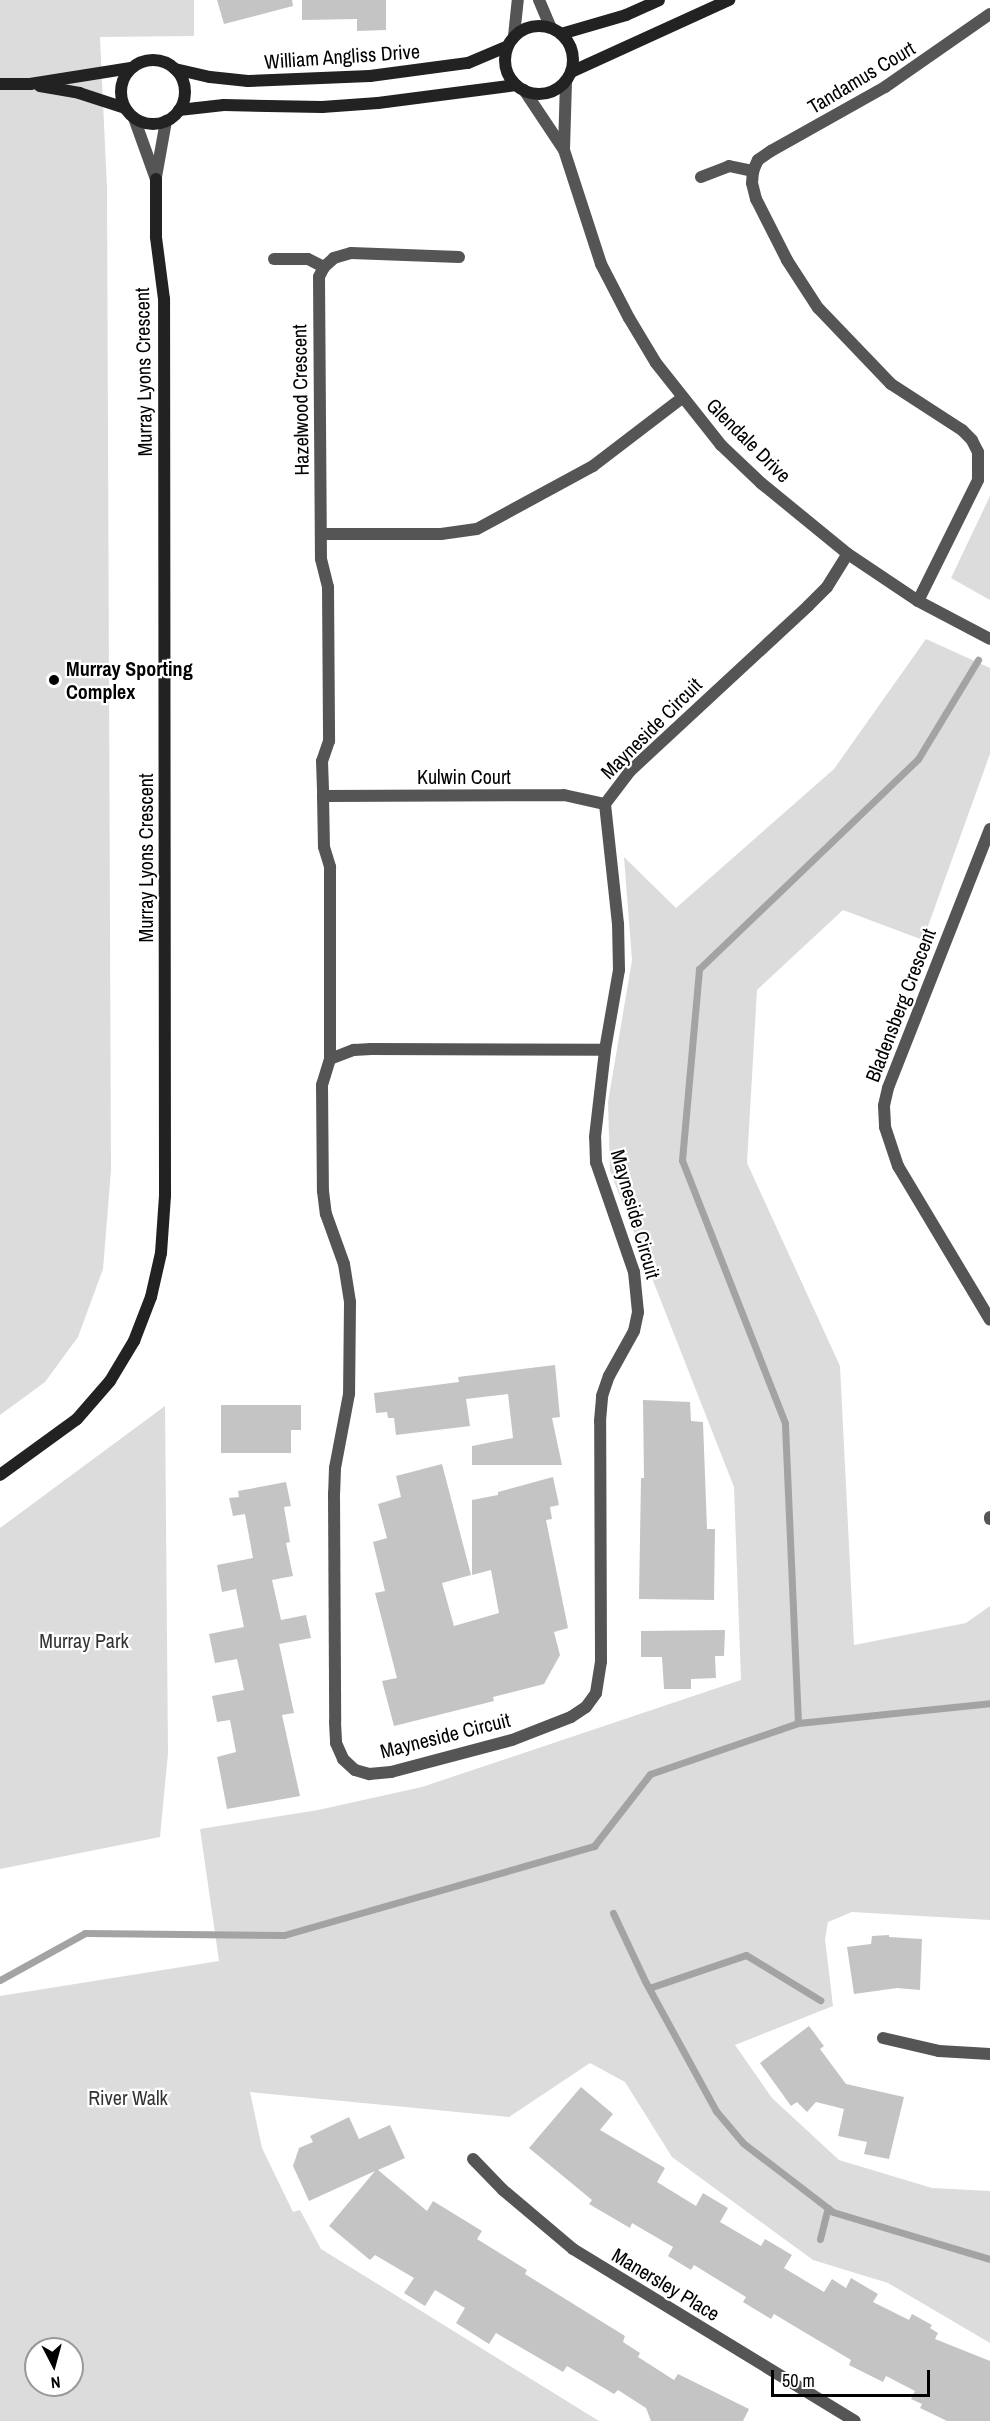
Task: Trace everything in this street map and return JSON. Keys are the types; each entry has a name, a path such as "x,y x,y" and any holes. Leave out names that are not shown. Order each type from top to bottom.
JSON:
{"street":[{"path":"518,0 506,66 520,88"},
{"path":"539,0 556,31 573,51 569,77"},
{"path":"511,41 531,26 556,31 626,15 659,0"},
{"path":"30,84 79,93 125,108 134,118 155,124 166,121 179,110 214,106 322,107 520,88 546,93 569,77 729,0"},
{"name":"Tandamus Court","path":"753,171 758,160 771,151 885,87 990,14"},
{"name":"William Angliss Drive","path":"175,69 210,77 248,81 370,76 468,63 511,41"},
{"path":"0,84 30,84 131,68 153,60 165,62 181,77 184,88 179,110"},
{"path":"125,108 121,87 131,68"},
{"name":"Glendale Drive","path":"564,150 569,77"},
{"name":"Glendale Drive","path":"520,88 564,150 601,264 650,354 682,398 736,460 848,554 918,601 990,639"},
{"name":"Murray Lyons Crescent","path":"134,118 156,178"},
{"name":"Murray Lyons Crescent","path":"0,1475 77,1419 110,1382 138,1330 151,1297 161,1253 165,1196 164,299 156,237 156,178 166,121"},
{"path":"701,177 729,166 753,171 752,183 756,199 787,260 818,308 891,384 962,430 972,440 978,452 978,480 918,601"},
{"path":"274,259 308,259 324,267 334,258 351,253 459,257"},
{"name":"Hazelwood Crescent","path":"323,796 322,761 329,741 328,587 321,559 318,306 319,277 324,267"},
{"path":"321,534 441,534 477,529 593,466 682,398"},
{"name":"Mayneside Circuit","path":"323,796 324,847 330,867 330,1059 322,1085 323,1191 326,1214 344,1264 350,1303 349,1394 335,1468 334,1493 334,1722 336,1743 343,1759 355,1770 369,1774 392,1772 512,1740 571,1717 586,1707 596,1694 601,1662 600,1421 602,1396 609,1376 634,1331 638,1312 634,1272 596,1162 596,1137 606,1050 619,970 618,924 605,804 630,771 814,600 826,587 848,554"},
{"name":"Kulwin Court","path":"323,796 564,795 605,804"},
{"name":"Bladensberg Crescent","path":"990,829 888,1088 885,1127 898,1166 990,1320"},
{"path":"330,1059 354,1050 371,1049 606,1050"},
{"path":"883,2038 939,2051 990,2054"},
{"name":"Manersley Place","path":"473,2159 503,2190 573,2249 855,2421"}],"green space":[{"name":"Murray Sporting Complex","path":"0,0 194,0 194,36 100,37 107,189 111,1170 103,1269 78,1337 45,1382 0,1415"},
{"path":"990,496 990,600 951,578"},
{"name":"River Walk","path":"926,639 990,668 990,754 923,940 843,910 757,990 747,1163 840,1366 854,1645 966,1623 990,1606 990,1920 852,1912 828,1922 825,1939 833,2006 735,2045 772,2098 839,2160 932,2188 990,2191 990,2343 888,2283 813,2260 672,2157 625,2082 590,2063 509,2117 250,2092 262,2148 293,2212 300,2210 321,2249 599,2421 0,2421 0,1996 219,1961 200,1829 318,1810 422,1787 741,1680 734,1487 610,1171 608,1102 632,960 624,857 676,908 834,769"},
{"name":"Murray Park","path":"165,1406 168,1753 160,1837 0,1869 0,1528"}],"building":[{"path":"217,0 292,0 293,6 224,24"},
{"path":"302,0 386,0 386,30 357,31 357,19 302,20"},
{"path":"555,1365 560,1417 552,1418 562,1465 472,1465 472,1446 513,1438 508,1394 466,1399 470,1426 396,1435 394,1418 388,1418 387,1412 376,1413 374,1393 459,1382 458,1377"},
{"path":"643,1400 690,1402 691,1421 703,1422 707,1529 715,1529 714,1600 639,1599 641,1478 644,1478"},
{"path":"221,1405 301,1405 301,1430 291,1430 291,1453 221,1453"},
{"path":"442,1464 471,1575 442,1583 454,1626 499,1613 491,1570 472,1575 472,1500 498,1495 498,1492 553,1477 559,1505 550,1507 552,1519 546,1520 568,1628 554,1632 560,1655 544,1684 493,1697 494,1701 394,1726 382,1681 397,1678 375,1593 385,1591 373,1542 387,1538 378,1504 401,1497 396,1476"},
{"path":"286,1482 291,1506 284,1507 290,1542 286,1543 293,1576 272,1580 281,1620 306,1615 311,1638 279,1644 294,1713 282,1715 300,1796 227,1809 217,1757 236,1752 230,1720 217,1722 212,1696 244,1690 237,1659 215,1663 209,1634 244,1627 236,1589 222,1592 217,1565 253,1558 245,1514 233,1516 229,1498 239,1497 238,1491"},
{"path":"725,1630 724,1656 715,1656 716,1678 691,1679 691,1689 664,1689 662,1657 641,1657 641,1631"},
{"path":"889,1935 889,1937 922,1939 920,1990 897,1988 854,1994 847,1947 871,1944 872,1936"},
{"path":"809,2026 824,2046 820,2049 846,2084 904,2097 889,2159 864,2154 867,2142 838,2136 844,2109 816,2102 807,2112 797,2102 791,2106 760,2063"},
{"path":"581,2087 613,2114 600,2130 665,2168 657,2182 696,2206 703,2193 728,2208 720,2222 761,2246 765,2239 792,2255 784,2268 824,2292 832,2279 846,2288 851,2278 878,2294 873,2302 909,2320 912,2314 932,2325 930,2328 938,2333 935,2339 990,2361 990,2421 947,2421 920,2408 922,2404 911,2399 915,2391 886,2376 883,2382 849,2365 851,2360 774,2314 771,2319 743,2302 746,2297 694,2265 691,2270 668,2256 673,2247 632,2223 630,2228 589,2204 592,2200 529,2148"},
{"path":"349,2117 359,2139 390,2125 405,2158 378,2170 427,2211 433,2201 482,2231 477,2239 527,2270 525,2274 625,2336 623,2342 640,2353 638,2357 674,2380 678,2374 749,2409 743,2421 651,2421 646,2408 618,2390 614,2394 567,2366 563,2372 496,2333 489,2344 456,2323 465,2308 435,2290 425,2306 404,2293 414,2278 375,2255 370,2260 329,2226 375,2171 309,2201 293,2166 299,2148 313,2142 310,2136"}],"waterway":[{"path":"798,1723 785,1423 682,1160 699,969 918,759 978,660"},
{"path":"0,1980 85,1933 284,1935 594,1846 650,1774 798,1723 990,1703"},
{"path":"613,1913 646,1983 716,2111 743,2143 833,2212 990,2259"},
{"path":"649,1988 746,1955 820,2000"},
{"path":"820,2239 828,2208"}],"place":[{"name":"Murray Sporting Complex","path":"54,680"}]}
